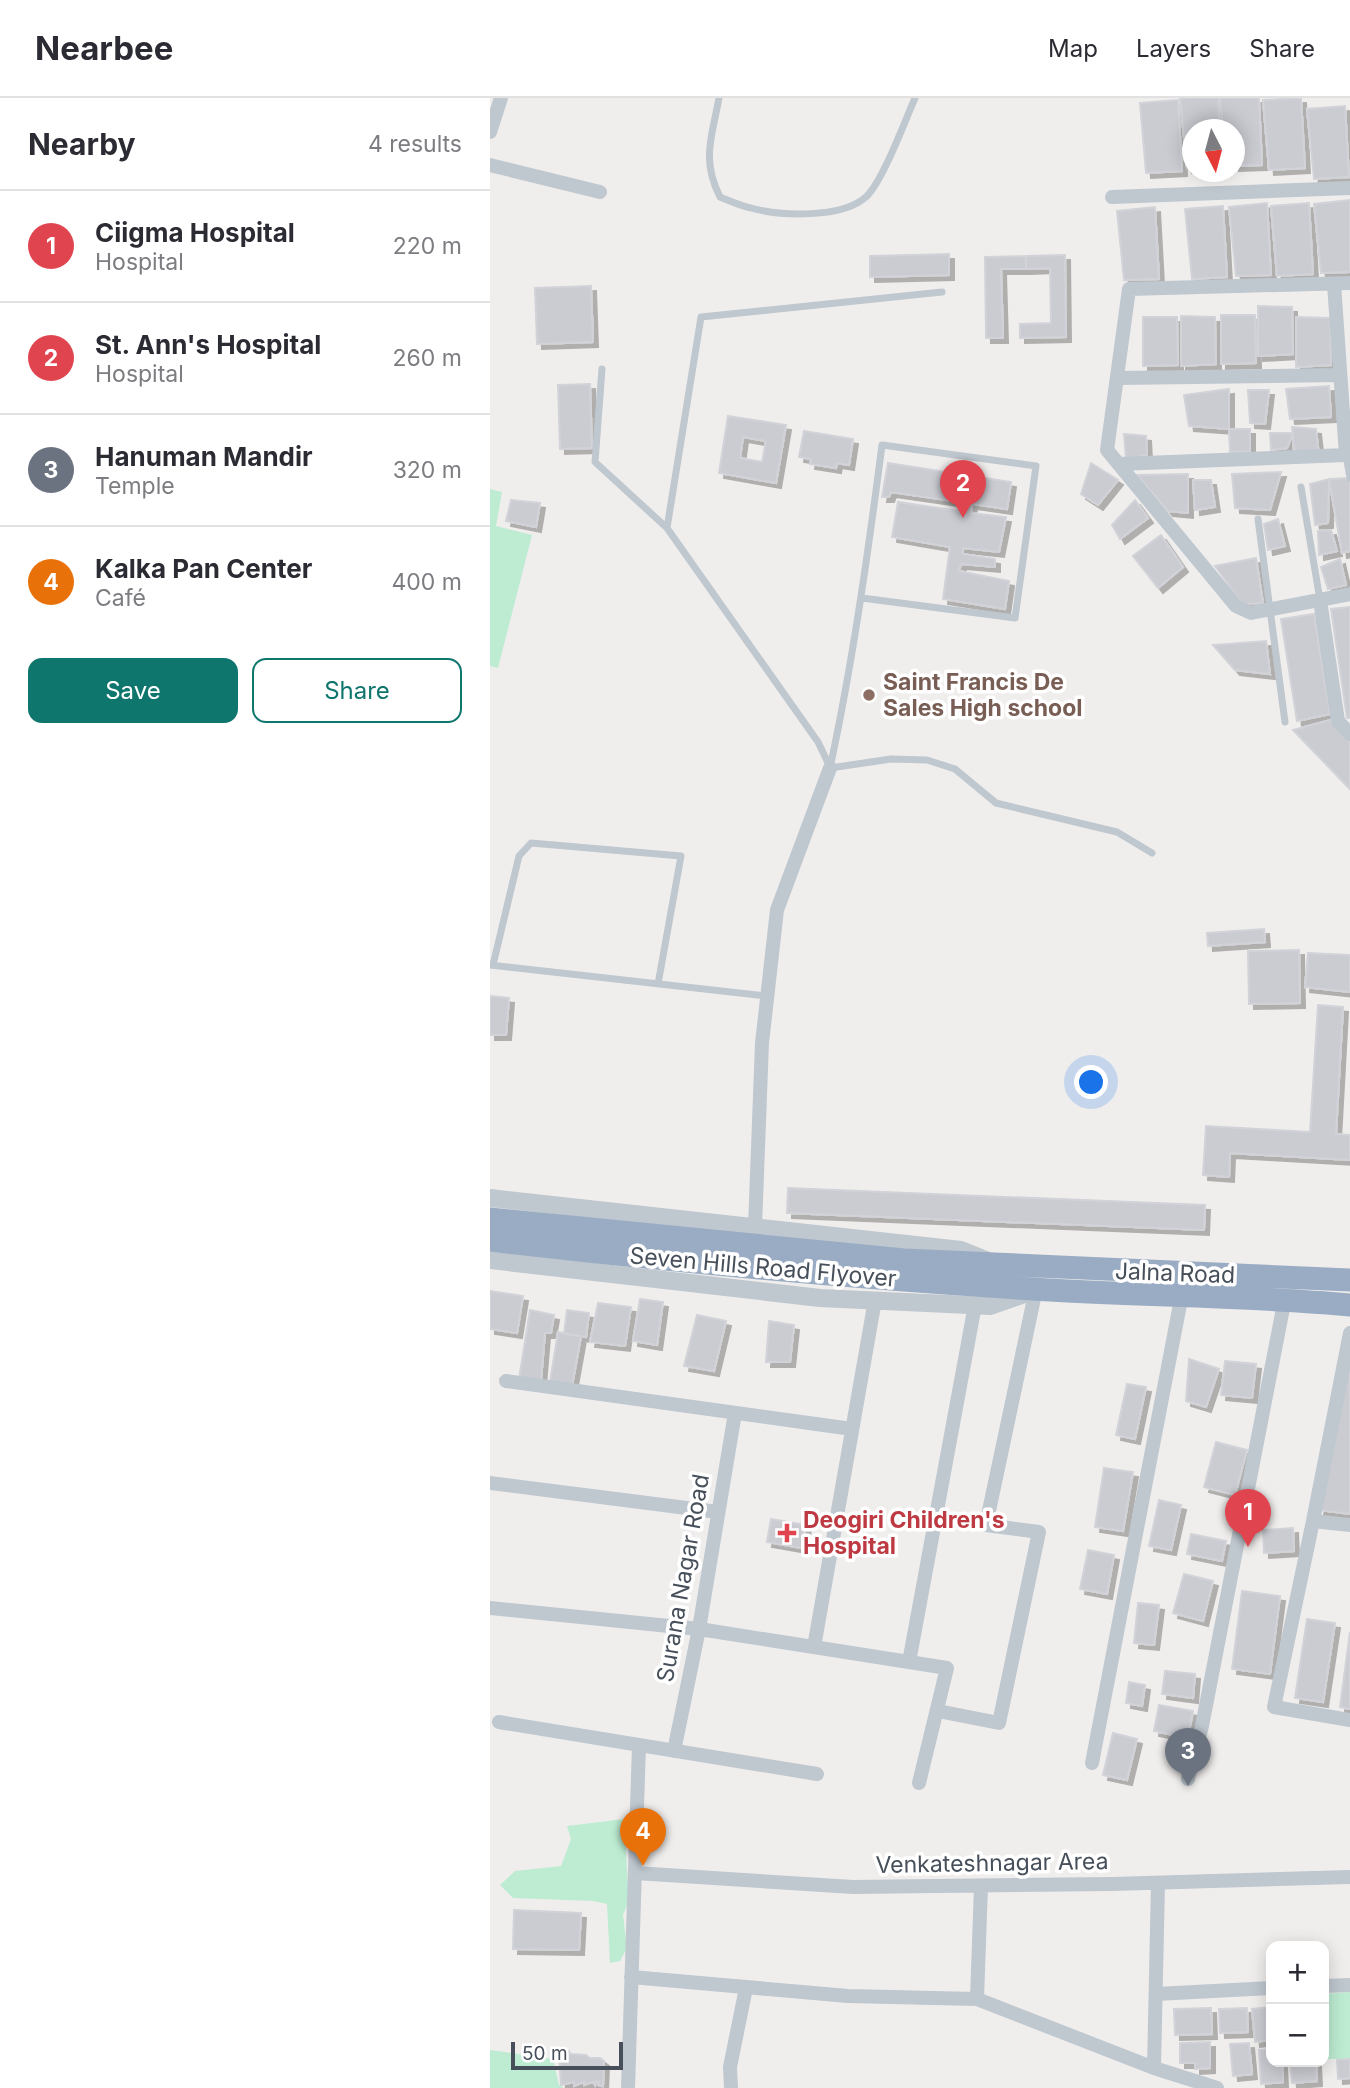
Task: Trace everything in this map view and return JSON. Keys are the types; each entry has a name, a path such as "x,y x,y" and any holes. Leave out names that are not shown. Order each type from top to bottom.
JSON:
{"highway":[{"name":"Seven Hills Road Flyover","path":"490,1219 766,1247 1000,1265"},
{"name":"Seven Hills Road Flyover","path":"490,1240 789,1271 1036,1290"},
{"name":"Jalna Road","path":"1000,1265 1350,1280"},
{"name":"Jalna Road","path":"1036,1290 1285,1298 1350,1305"}],"street":[{"path":"490,132 501,98"},
{"path":"490,165 600,192"},
{"path":"1112,197 1350,188"},
{"path":"1350,283 1129,289 1107,450 1236,606 1251,613 1350,594"},
{"path":"1119,464 1346,455 1334,284"},
{"path":"1117,378 1340,375"},
{"path":"1320,600 1338,721 1350,734"},
{"path":"755,1227 762,1043 777,910 831,768"},
{"path":"490,1198 961,1250 1000,1265"},
{"path":"490,1260 820,1298 990,1306 1036,1290"},
{"path":"938,1711 999,1723 1039,1532 986,1525 1036,1290"},
{"path":"1091,1763 1182,1294"},
{"path":"1188,1779 1202,1726 1285,1298"},
{"path":"814,1647 875,1300"},
{"path":"909,1662 975,1306"},
{"path":"1350,1333 1274,1707 1350,1720"},
{"path":"506,1381 852,1429"},
{"name":"Surana Nagar Road","path":"674,1751 699,1629 735,1413"},
{"path":"490,1483 718,1512"},
{"path":"1313,1521 1350,1525"},
{"path":"490,1608 699,1629 947,1668 919,1783"},
{"path":"499,1722 817,1774"},
{"path":"628,2088 639,1745"},
{"name":"Venkateshnagar Area","path":"635,1873 853,1887 1158,1883 1350,1877"},
{"path":"1154,2068 1158,1883"},
{"path":"977,1999 981,1886"},
{"path":"631,1977 848,1996 977,1999 1154,2068 1217,2088"},
{"path":"1329,1986 1350,1985"},
{"path":"730,2088 730,2067 746,1988"},
{"path":"1156,1994 1266,1989"}],"lane":[{"path":"719,98 708,159 711,180 720,197 774,213 812,214 845,207 864,198 875,185 915,98"},
{"path":"667,528 701,317 942,292"},
{"path":"602,369 595,462 667,528 818,742 831,768"},
{"path":"831,768 849,682 882,445 1036,466 1014,618 862,598"},
{"path":"1346,455 1350,478"},
{"path":"1301,487 1320,600"},
{"path":"1258,519 1284,722"},
{"path":"831,768 891,759 927,760 955,769 996,803 1117,832 1152,853"},
{"path":"658,984 681,856 531,843 519,856 491,965 658,984 767,996"}],"green space":[{"path":"490,489 502,492 496,526 532,535 498,668 490,666"},
{"path":"624,1819 629,1901 623,1915 627,1948 620,1961 610,1963 607,1904 593,1901 513,1898 500,1885 515,1871 561,1866 571,1839 567,1826"},
{"path":"1350,1992 1350,2059 1329,2059 1329,1994"},
{"path":"490,2050 553,2059 559,2085 564,2088 490,2088"}],"building":[{"path":"1180,98 1218,98 1219,119 1182,119"},
{"path":"1220,98 1259,98 1262,165 1245,166 1245,119 1222,119"},
{"path":"1301,98 1305,168 1269,170 1263,100"},
{"path":"1178,100 1182,171 1146,173 1140,103"},
{"path":"1345,106 1349,177 1314,179 1307,109"},
{"path":"1350,200 1350,272 1321,273 1314,204"},
{"path":"1267,203 1271,275 1236,276 1229,207"},
{"path":"1309,203 1313,274 1277,276 1271,206"},
{"path":"1223,206 1227,277 1192,279 1185,209"},
{"path":"1155,207 1159,279 1124,280 1117,211"},
{"path":"949,254 949,275 870,277 870,256"},
{"path":"1065,255 1066,337 1020,338 1020,324 1051,323 1050,268 1026,269 1026,256"},
{"path":"1026,256 1026,269 1001,269 1003,338 986,338 985,257"},
{"path":"591,286 593,342 537,344 535,288"},
{"path":"1258,306 1292,307 1293,354 1258,356"},
{"path":"1221,315 1255,315 1256,363 1221,364"},
{"path":"1181,316 1215,317 1216,364 1181,366"},
{"path":"1143,317 1177,317 1178,365 1143,366"},
{"path":"1296,317 1330,318 1331,365 1296,367"},
{"path":"590,384 592,448 560,449 558,385"},
{"path":"1329,386 1331,417 1290,419 1286,389"},
{"path":"1229,389 1229,429 1189,426 1184,395"},
{"path":"1248,390 1269,390 1265,424 1250,423"},
{"path":"728,416 786,425 776,483 719,473","holes":["743,437 766,441 762,462 740,458"]},
{"path":"1292,427 1316,429 1319,456 1294,450"},
{"path":"1229,429 1250,429 1250,452 1230,452"},
{"path":"804,431 853,439 849,465 837,463 836,468 810,464 811,459 799,457"},
{"path":"1270,433 1293,433 1287,448 1271,450"},
{"path":"1124,434 1146,436 1147,455 1126,459"},
{"path":"888,463 1011,482 1007,509 972,504 971,513 1006,517 999,552 963,548 963,554 995,559 995,567 961,564 959,571 1009,581 1005,609 943,599 950,547 892,537 898,502 959,511 960,502 891,492 889,497 882,497"},
{"path":"1091,463 1118,480 1098,505 1081,494"},
{"path":"1281,472 1270,510 1235,508 1232,474"},
{"path":"1188,474 1188,513 1168,511 1137,475"},
{"path":"1350,478 1350,551 1342,553 1329,479"},
{"path":"1329,479 1328,523 1315,525 1310,484"},
{"path":"1193,480 1211,480 1215,507 1195,510"},
{"path":"511,500 540,503 536,527 506,521"},
{"path":"1135,500 1148,518 1120,539 1112,525"},
{"path":"1278,519 1285,546 1268,550 1264,524"},
{"path":"1331,530 1337,551 1319,555 1318,531"},
{"path":"1161,535 1183,567 1158,588 1133,556"},
{"path":"1256,558 1263,603 1243,604 1215,566"},
{"path":"1340,559 1346,585 1328,589 1321,567"},
{"path":"1350,607 1350,718 1347,718 1331,609"},
{"path":"1314,614 1330,714 1297,721 1281,619"},
{"path":"1266,641 1270,674 1235,670 1213,645"},
{"path":"1330,720 1350,742 1350,789 1293,730"},
{"path":"1264,929 1265,942 1208,946 1207,933"},
{"path":"1299,950 1300,1003 1249,1004 1248,951"},
{"path":"1308,953 1350,955 1350,992 1305,987"},
{"path":"490,996 509,998 506,1035 490,1035"},
{"path":"1318,1005 1343,1007 1336,1134 1350,1135 1350,1160 1230,1153 1229,1177 1203,1175 1206,1126 1310,1132"},
{"path":"788,1188 1205,1205 1204,1230 787,1213"},
{"path":"490,1291 523,1296 517,1333 490,1329"},
{"path":"640,1299 663,1302 657,1345 633,1341"},
{"path":"598,1303 631,1307 625,1346 590,1342"},
{"path":"530,1310 554,1315 551,1333 545,1333 541,1380 519,1379"},
{"path":"567,1310 589,1313 586,1337 564,1334"},
{"path":"697,1315 726,1321 714,1371 684,1366"},
{"path":"769,1321 794,1325 790,1362 766,1362"},
{"path":"558,1332 581,1336 572,1386 550,1382"},
{"path":"1350,1356 1350,1514 1319,1510"},
{"path":"1189,1359 1219,1369 1206,1407 1186,1401"},
{"path":"1225,1361 1256,1364 1252,1398 1221,1395"},
{"path":"1127,1384 1146,1387 1135,1439 1116,1435"},
{"path":"1216,1442 1247,1450 1235,1495 1204,1487"},
{"path":"1104,1468 1133,1472 1123,1531 1095,1527"},
{"path":"1159,1500 1181,1505 1171,1550 1149,1546"},
{"path":"771,1519 806,1525 802,1548 767,1542"},
{"path":"1293,1528 1294,1551 1264,1553 1263,1530"},
{"path":"1191,1534 1226,1541 1222,1561 1187,1554"},
{"path":"1088,1550 1114,1555 1107,1594 1080,1589"},
{"path":"1184,1574 1213,1581 1203,1621 1173,1613"},
{"path":"1242,1591 1280,1596 1270,1674 1232,1669"},
{"path":"1138,1603 1159,1605 1154,1645 1134,1643"},
{"path":"1307,1619 1335,1623 1323,1702 1295,1698"},
{"path":"1350,1632 1350,1709 1340,1707"},
{"path":"1165,1671 1195,1674 1193,1698 1162,1694"},
{"path":"1129,1682 1145,1685 1142,1706 1126,1703"},
{"path":"1159,1705 1193,1711 1188,1738 1154,1731"},
{"path":"1113,1733 1137,1739 1127,1780 1103,1775"},
{"path":"514,1910 581,1913 579,1950 513,1949"},
{"path":"1211,2008 1212,2034 1175,2035 1174,2009"},
{"path":"1247,2008 1248,2032 1220,2033 1219,2009"},
{"path":"1266,2008 1266,2041 1255,2042 1252,2009"},
{"path":"1210,2042 1210,2068 1195,2069 1195,2063 1180,2063 1180,2043"},
{"path":"1249,2043 1252,2074 1233,2076 1230,2044"},
{"path":"1266,2049 1266,2067 1282,2067 1283,2082 1261,2084 1259,2050"},
{"path":"569,2051 571,2054 586,2055 604,2061 603,2086 596,2081 595,2085 593,2082 584,2085 584,2082 574,2086 574,2082 561,2085 559,2054"},
{"path":"1350,2059 1350,2078 1338,2079 1337,2060"},
{"path":"1290,2067 1316,2067 1317,2081 1292,2083"}],"place":[{"name":"St. Ann's Hospital","path":"963,518"},
{"name":"Saint Francis De Sales High school","path":"869,695"},
{"name":"Deogiri Children's Hospital","path":"787,1533"},
{"name":"Ciigma Hospital","path":"1248,1547"},
{"name":"Hanuman Mandir","path":"1188,1786"},
{"name":"Kalka Pan Center","path":"643,1866"}]}
